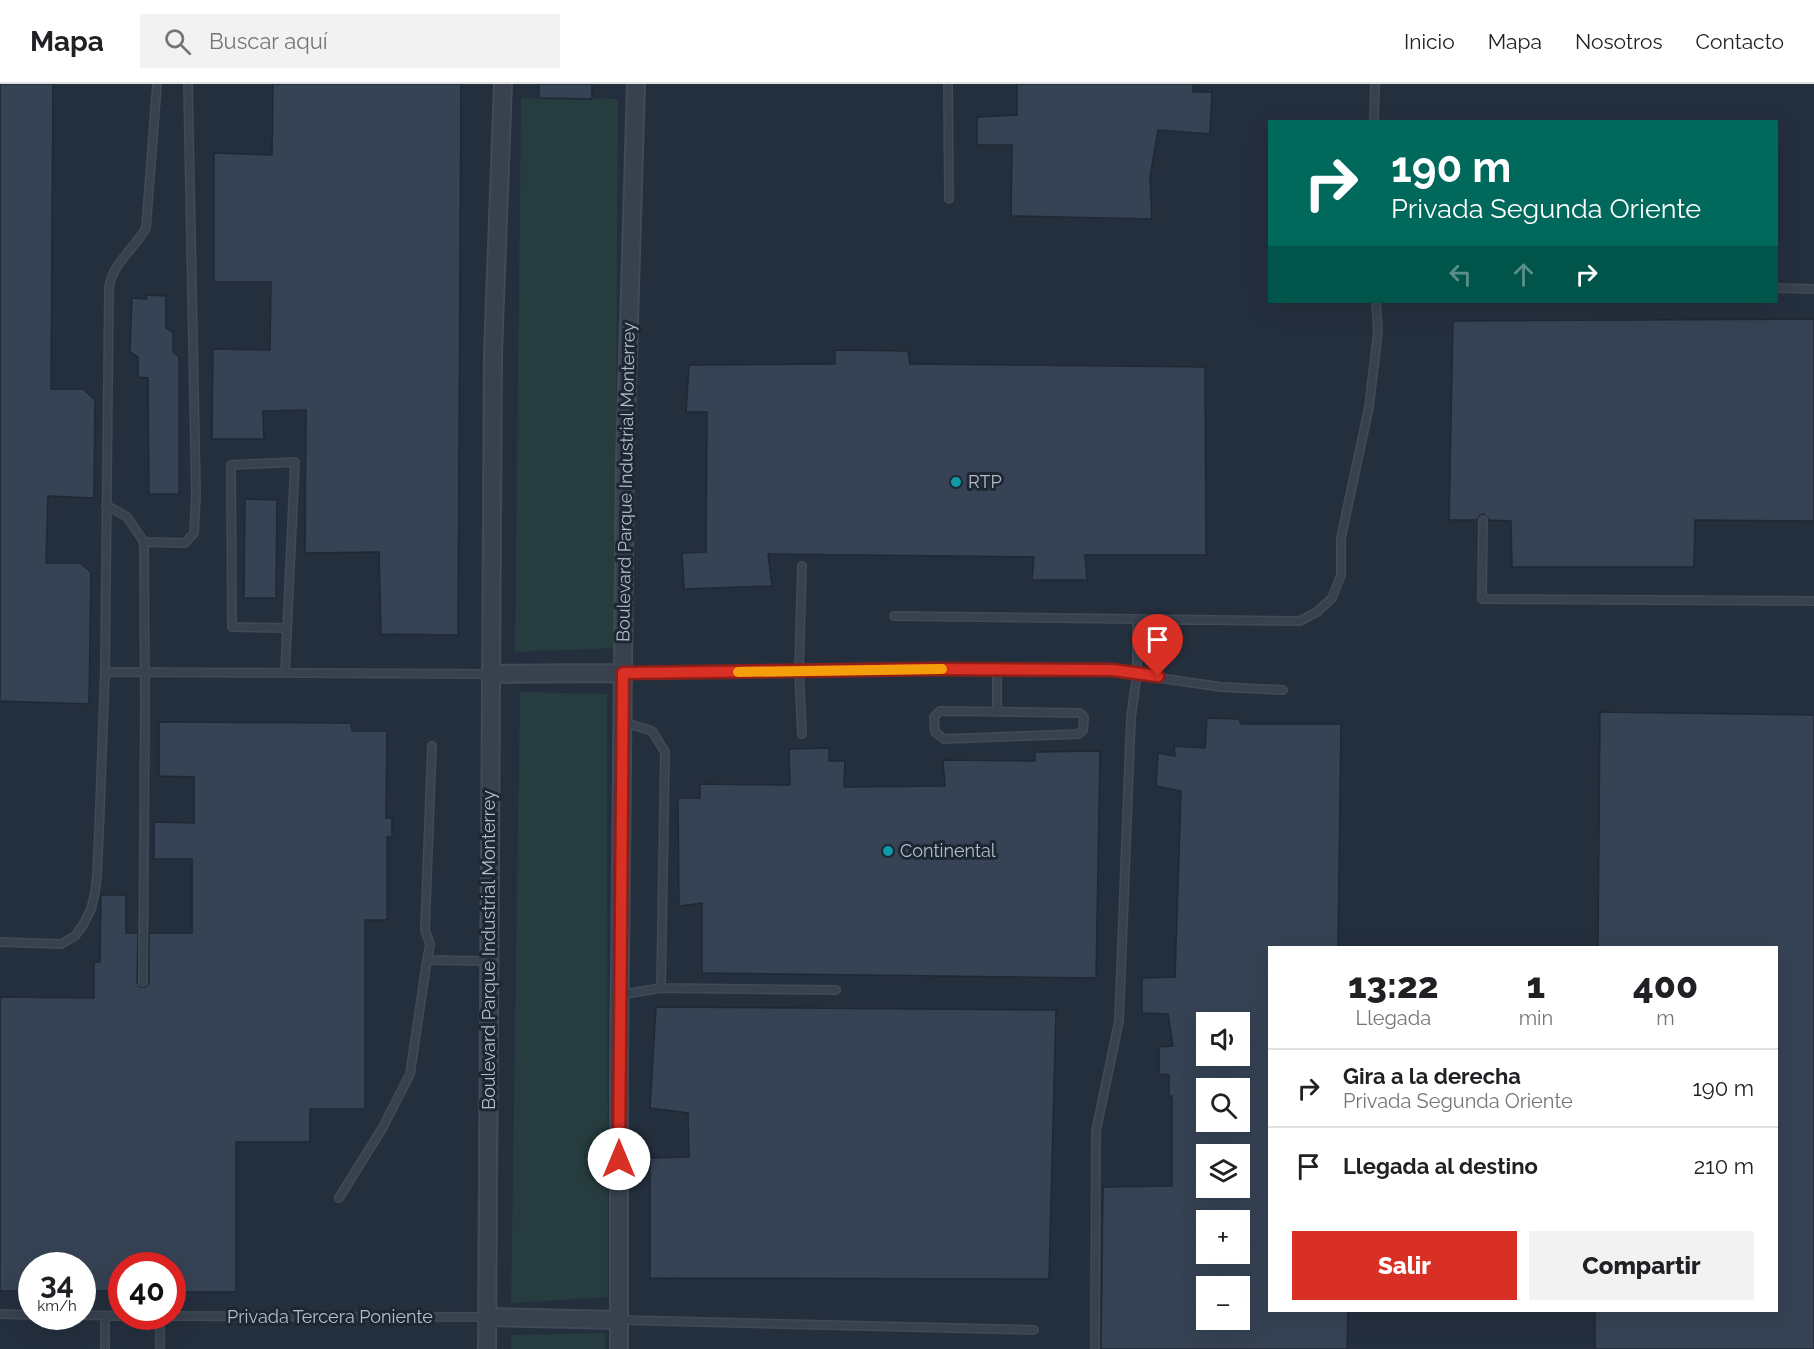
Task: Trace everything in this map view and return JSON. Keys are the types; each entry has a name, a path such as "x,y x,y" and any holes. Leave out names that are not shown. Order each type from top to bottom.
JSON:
{"street":[{"name":"Boulevard Parque Industrial Monterrey","path":"487,1349 493,354 503,84"},
{"name":"Boulevard Parque Industrial Monterrey","path":"619,1349 619,995 625,460 636,84"},
{"path":"490,675 623,673"},
{"path":"487,1317 619,1320"}],"lane":[{"path":"0,942 61,944 75,936 91,909 98,875 105,672 109,287 116,267 146,228 156,84"},
{"path":"144,542 185,543 194,533 188,84"},
{"path":"948,84 949,199"},
{"path":"1374,120 1375,84"},
{"path":"1778,288 1814,289"},
{"path":"894,616 1300,621 1317,612 1332,598 1341,575 1341,538 1369,407 1378,332 1376,303"},
{"path":"285,673 295,462 231,465 232,627 287,628"},
{"path":"106,505 127,517 144,542 143,982"},
{"path":"1483,520 1482,599 1814,601"},
{"path":"802,566 799,671 802,734"},
{"path":"1095,1349 1096,1131 1119,1021 1131,718 1137,673 1137,619"},
{"path":"997,670 997,712"},
{"path":"623,673 1112,670 1221,687 1283,690"},
{"path":"105,672 490,675"},
{"path":"940,711 997,712 1080,713 1084,717 1083,730 1077,734 944,739 935,732 934,717 940,711"},
{"path":"622,722 652,731 665,752 661,988"},
{"path":"339,1198 410,1074 430,944 426,930 432,747"},
{"path":"427,960 489,961"},
{"path":"619,995 661,988 836,990"},
{"path":"0,1314 18,1315"},
{"path":"96,1316 105,1316 105,1349"},
{"name":"Privada Tercera Poniente","path":"186,1316 487,1317"},
{"path":"619,1320 1034,1330"},
{"path":"159,1349 160,1330"}],"green space":[{"path":"521,98 618,99 615,648 515,652"},
{"path":"520,692 607,694 608,1297 511,1303"},
{"path":"605,1333 605,1349 511,1349 511,1335"}],"building":[{"path":"0,84 53,84 51,389 83,389 95,400 94,498 48,496 46,563 80,563 91,572 89,704 0,701"},
{"path":"273,84 461,84 458,635 381,634 379,552 305,553 306,410 263,411 264,439 212,439 213,349 270,350 271,282 214,282 214,153 272,155"},
{"path":"539,84 592,84 592,99 539,98"},
{"path":"1017,84 1193,84 1193,92 1212,92 1210,134 1158,130 1150,178 1152,219 1011,216 1012,145 977,145 977,117 1017,115"},
{"path":"147,295 166,296 166,328 173,332 173,352 179,357 179,494 149,494 148,378 138,377 138,357 130,352 132,298 146,299"},
{"path":"1814,319 1814,521 1695,520 1694,567 1512,567 1511,521 1489,520 1484,514 1480,515 1477,520 1449,520 1453,321"},
{"name":"RTP","path":"835,350 908,351 910,364 1205,367 1206,555 1085,555 1087,580 1032,580 1034,557 768,554 772,586 684,589 682,553 706,552 707,412 686,412 689,365 835,364"},
{"path":"245,499 277,500 276,598 244,598"},
{"path":"1600,712 1814,715 1814,1349 1595,1349 1595,1312 1778,1312 1778,946 1598,946"},
{"path":"1207,718 1239,719 1241,724 1341,724 1338,946 1268,946 1268,1312 1348,1312 1347,1349 1101,1349 1103,1187 1172,1186 1172,1096 1169,1097 1169,1075 1159,1074 1159,1047 1173,1046 1168,1014 1142,1013 1142,978 1175,977 1181,791 1156,786 1158,753 1175,756 1174,746 1205,748"},
{"path":"159,722 351,723 352,731 387,731 386,818 392,818 392,837 387,837 387,920 365,920 365,1109 310,1109 310,1142 236,1142 236,1292 186,1292 186,1252 108,1252 108,1291 96,1291 96,1252 18,1252 18,1291 0,1291 0,997 94,998 94,962 100,962 101,895 126,895 126,933 138,933 137,982 141,987 149,983 149,933 192,933 192,859 154,859 154,822 194,823 194,777 159,776"},
{"name":"Continental","path":"829,748 829,761 845,761 844,787 945,786 943,760 1035,761 1035,752 1100,751 1096,978 702,973 702,903 679,906 678,798 700,798 700,784 790,785 789,749"},
{"path":"656,1007 1056,1010 1049,1279 650,1278 650,1158 689,1157 688,1113 650,1108"}],"slow traffic":[{"path":"738,672 942,669"}],"place":[{"name":"RTP","path":"956,482"},
{"name":"Continental","path":"888,851"}],"route":[{"path":"619,1159 623,673 887,669 1112,670 1158,676"}]}
